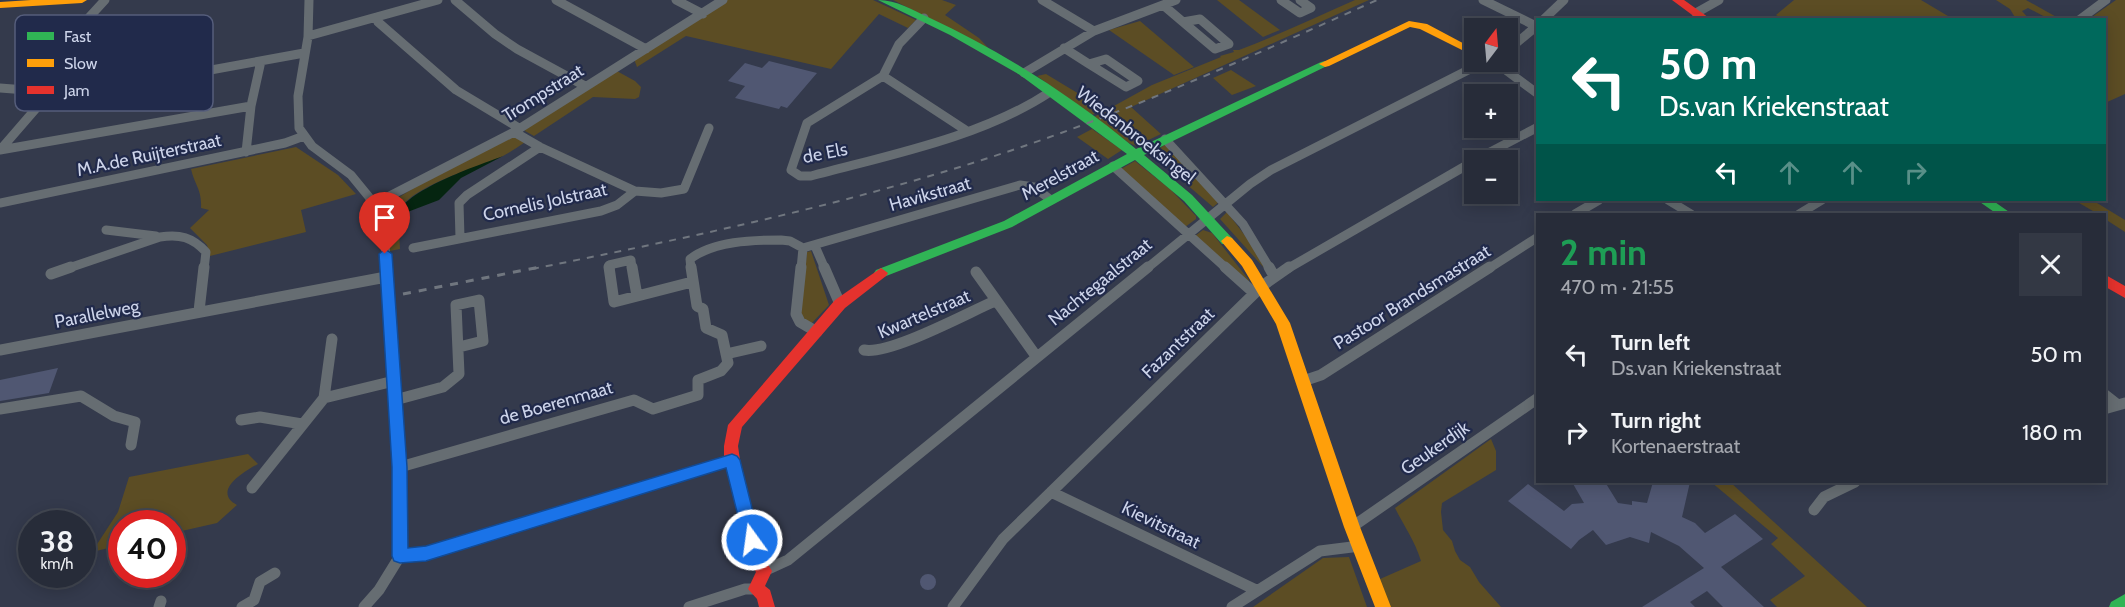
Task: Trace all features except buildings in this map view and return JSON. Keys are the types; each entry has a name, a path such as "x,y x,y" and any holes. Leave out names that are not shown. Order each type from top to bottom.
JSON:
{"street":[{"path":"0,5 82,0"},
{"path":"92,15 105,0"},
{"path":"309,0 308,36 297,115 299,130 309,145 348,172 374,204 384,232 400,467 400,556 379,590 364,607"},
{"path":"308,36 438,0"},
{"path":"455,0 510,44 585,86"},
{"path":"556,0 646,49"},
{"path":"676,0 704,14"},
{"name":"Trompstraat","path":"374,204 516,130 723,0"},
{"name":"Wiedenbroeksingel","path":"883,0 924,18 1024,74 1136,154 1188,198 1207,218 1247,263 1258,290"},
{"path":"1042,0 1094,31"},
{"path":"1024,74 1094,31 1176,0"},
{"path":"1281,0 1300,13 1311,8 1300,0"},
{"path":"1483,0 1536,22"},
{"path":"1544,18 1564,0"},
{"path":"1677,0 1701,16 1719,0"},
{"path":"2082,18 2106,0"},
{"path":"1163,5 1183,22 1215,49 1229,44 1200,19 1183,22"},
{"name":"Cornelis Jolstraat","path":"377,17 378,22 456,90 540,147 634,191 661,193 684,189 709,128"},
{"path":"924,18 898,44 883,76 967,130"},
{"name":"Merelstraat","path":"764,571 756,560 732,460 731,446 735,425 840,304 880,273 1008,224 1165,139 1409,24 1423,26 1464,48"},
{"path":"1518,41 1536,26"},
{"path":"1064,48 1089,64 1126,87 1138,81 1106,59 1089,64"},
{"path":"213,70 304,53"},
{"path":"246,152 251,106 261,61"},
{"name":"Nachtegaalstraat","path":"764,571 789,560 1036,356 1207,218 1271,170 1464,72"},
{"path":"1508,72 1536,93"},
{"name":"de Els","path":"883,76 807,123 792,164 791,170 794,174 811,176 914,148 1016,112 1050,92"},
{"path":"0,88 15,89"},
{"path":"0,150 251,106"},
{"path":"0,150 34,111"},
{"name":"Fazantstraat","path":"1495,150 1536,127"},
{"name":"M.A.de Ruijterstraat","path":"0,203 246,152 304,136"},
{"name":"Wiedenbroeksingel","path":"1165,139 1243,224 1274,276"},
{"name":"Cornelis Jolstraat","path":"460,238 459,203 467,195 540,147"},
{"name":"Wiedenbroeksingel","path":"1113,166 1258,290 1283,323 1352,527 1383,607"},
{"name":"Fazantstraat","path":"953,607 1003,539 1274,276 1464,167"},
{"name":"Havikstraat","path":"803,248 1020,185 1034,187 1051,200"},
{"name":"Cornelis Jolstraat","path":"413,248 601,211 617,205 634,191"},
{"path":"1577,213 1597,201"},
{"path":"1670,201 1689,213"},
{"path":"1801,213 1820,201"},
{"path":"1985,201 2004,213"},
{"path":"106,230 160,237"},
{"path":"51,274 160,237 173,234 188,237 196,239 206,252 200,311"},
{"name":"Pastoor Brandsmastraat","path":"1303,381 1321,375 1536,238"},
{"path":"761,346 726,354 722,335 706,328 703,309 697,306 692,282 690,258 699,251 736,243 754,242 790,241 803,248 796,314 800,322 817,332"},
{"path":"815,246 840,304"},
{"name":"Kwartelstraat","path":"976,272 1036,356"},
{"name":"Parallelweg","path":"0,350 386,277"},
{"path":"2106,280 2125,293"},
{"path":"637,296 692,282"},
{"name":"Kwartelstraat","path":"864,350 875,352 886,348 995,301"},
{"path":"252,488 324,398 332,339"},
{"path":"395,400 443,387 453,381 459,374 459,347"},
{"name":"de Boerenmaat","path":"400,467 634,400 653,409 698,394 698,380 721,371 728,363 726,354"},
{"path":"324,398 394,381"},
{"path":"2106,395 2121,404"},
{"path":"0,409 81,396 114,416 135,422 131,446"},
{"name":"Geukerdijk","path":"1352,527 1536,399"},
{"path":"2106,408 2121,404"},
{"path":"241,420 260,417 302,424"},
{"path":"400,556 426,554 732,460"},
{"path":"1814,510 1824,497 1852,483"},
{"name":"Kievitstraat","path":"1051,492 1256,590"},
{"path":"1232,607 1320,551 1360,546"},
{"path":"756,589 764,571"},
{"path":"242,607 254,600 260,582 275,573"},
{"path":"689,607 745,589 756,589 764,596 767,607"},
{"path":"2117,607 2125,602"}],"shaded area":[{"path":"727,0 873,0 916,20 908,28 879,14 831,69 686,36 637,67 634,59"},
{"path":"893,0 942,0 956,5 945,15 979,38 990,50"},
{"path":"1217,0 1239,0 1280,30 1263,37"},
{"path":"1355,0 1369,0 1131,107 1161,134 1136,146 1094,117 1152,85 1234,52 1233,50 1239,50 1269,38"},
{"path":"1794,0 1921,0 1951,18 1781,18 1776,15"},
{"path":"1996,0 2026,0 2058,18 2047,18 2028,8 2022,11 2028,18 2015,18 2010,9"},
{"path":"2116,0 2125,0 2125,94 2106,103 2106,18 2090,18"},
{"path":"1140,21 1194,67 1174,75 1109,30"},
{"path":"615,70 641,87 639,97 635,99 593,97 534,136 525,131 526,128"},
{"path":"1231,70 1256,86 1232,95 1213,78"},
{"path":"1046,74 1104,109 1092,115 1086,112 1037,76"},
{"path":"1092,129 1122,150 1108,159 1077,137"},
{"path":"511,136 527,141 503,156 430,186 405,203 398,212 400,249 390,251 388,204 425,181"},
{"path":"1166,144 1219,202 1213,207 1151,154"},
{"path":"296,147 338,175 356,194 301,210 306,232 210,256 207,245 190,228 209,210 201,208 199,192 191,169"},
{"path":"503,156 461,178 439,200 397,216 412,197 426,188"},
{"path":"1135,161 1171,190 1196,216 1196,219 1185,227 1119,170"},
{"path":"2076,201 2098,201 2097,203 2125,220 2125,232 2106,220 2106,213 2096,213"},
{"path":"1227,212 1259,254 1265,269 1220,219"},
{"path":"1203,230 1212,233 1249,280 1248,283 1195,236"},
{"path":"811,251 829,305 811,324 800,316 807,252"},
{"path":"1491,439 1496,451 1496,470 1442,503 1441,512 1443,530 1452,541 1460,560 1470,567 1479,582 1501,607 1390,607 1380,579 1421,561 1413,540 1395,508"},
{"path":"248,454 258,464 239,476 229,488 227,494 230,500 237,505 217,523 186,530 186,510 119,510 129,477"},
{"path":"1712,483 1731,483 1867,607 1777,607 1770,600 1805,576 1771,544 1778,538"},
{"path":"108,527 108,548 96,551 96,546"},
{"path":"1349,557 1367,607 1253,607 1323,558"}],"railway":[{"path":"532,269 702,234 815,207 982,160 1132,106 1377,0"},
{"path":"403,294 540,267"}],"traffic: fast":[{"path":"883,0 954,33 1024,73 1117,139 1188,198 1227,241"},
{"path":"881,273 1008,224 1149,147 1325,64"},
{"path":"1985,201 2004,213"},
{"path":"2117,607 2125,602"}],"traffic: slow":[{"path":"0,5 82,0"},
{"path":"1325,64 1409,24 1423,26 1464,48"},
{"path":"1227,241 1247,263 1283,323 1352,527 1383,607"}],"traffic: jam":[{"path":"1677,0 1704,18"},
{"path":"767,607 764,595 756,589 764,571 757,560 732,460 731,446 735,425 840,304 881,273"},
{"path":"2106,280 2125,293"}],"route":[{"path":"385,254 400,467 400,556 426,554 732,460 752,540"}]}
